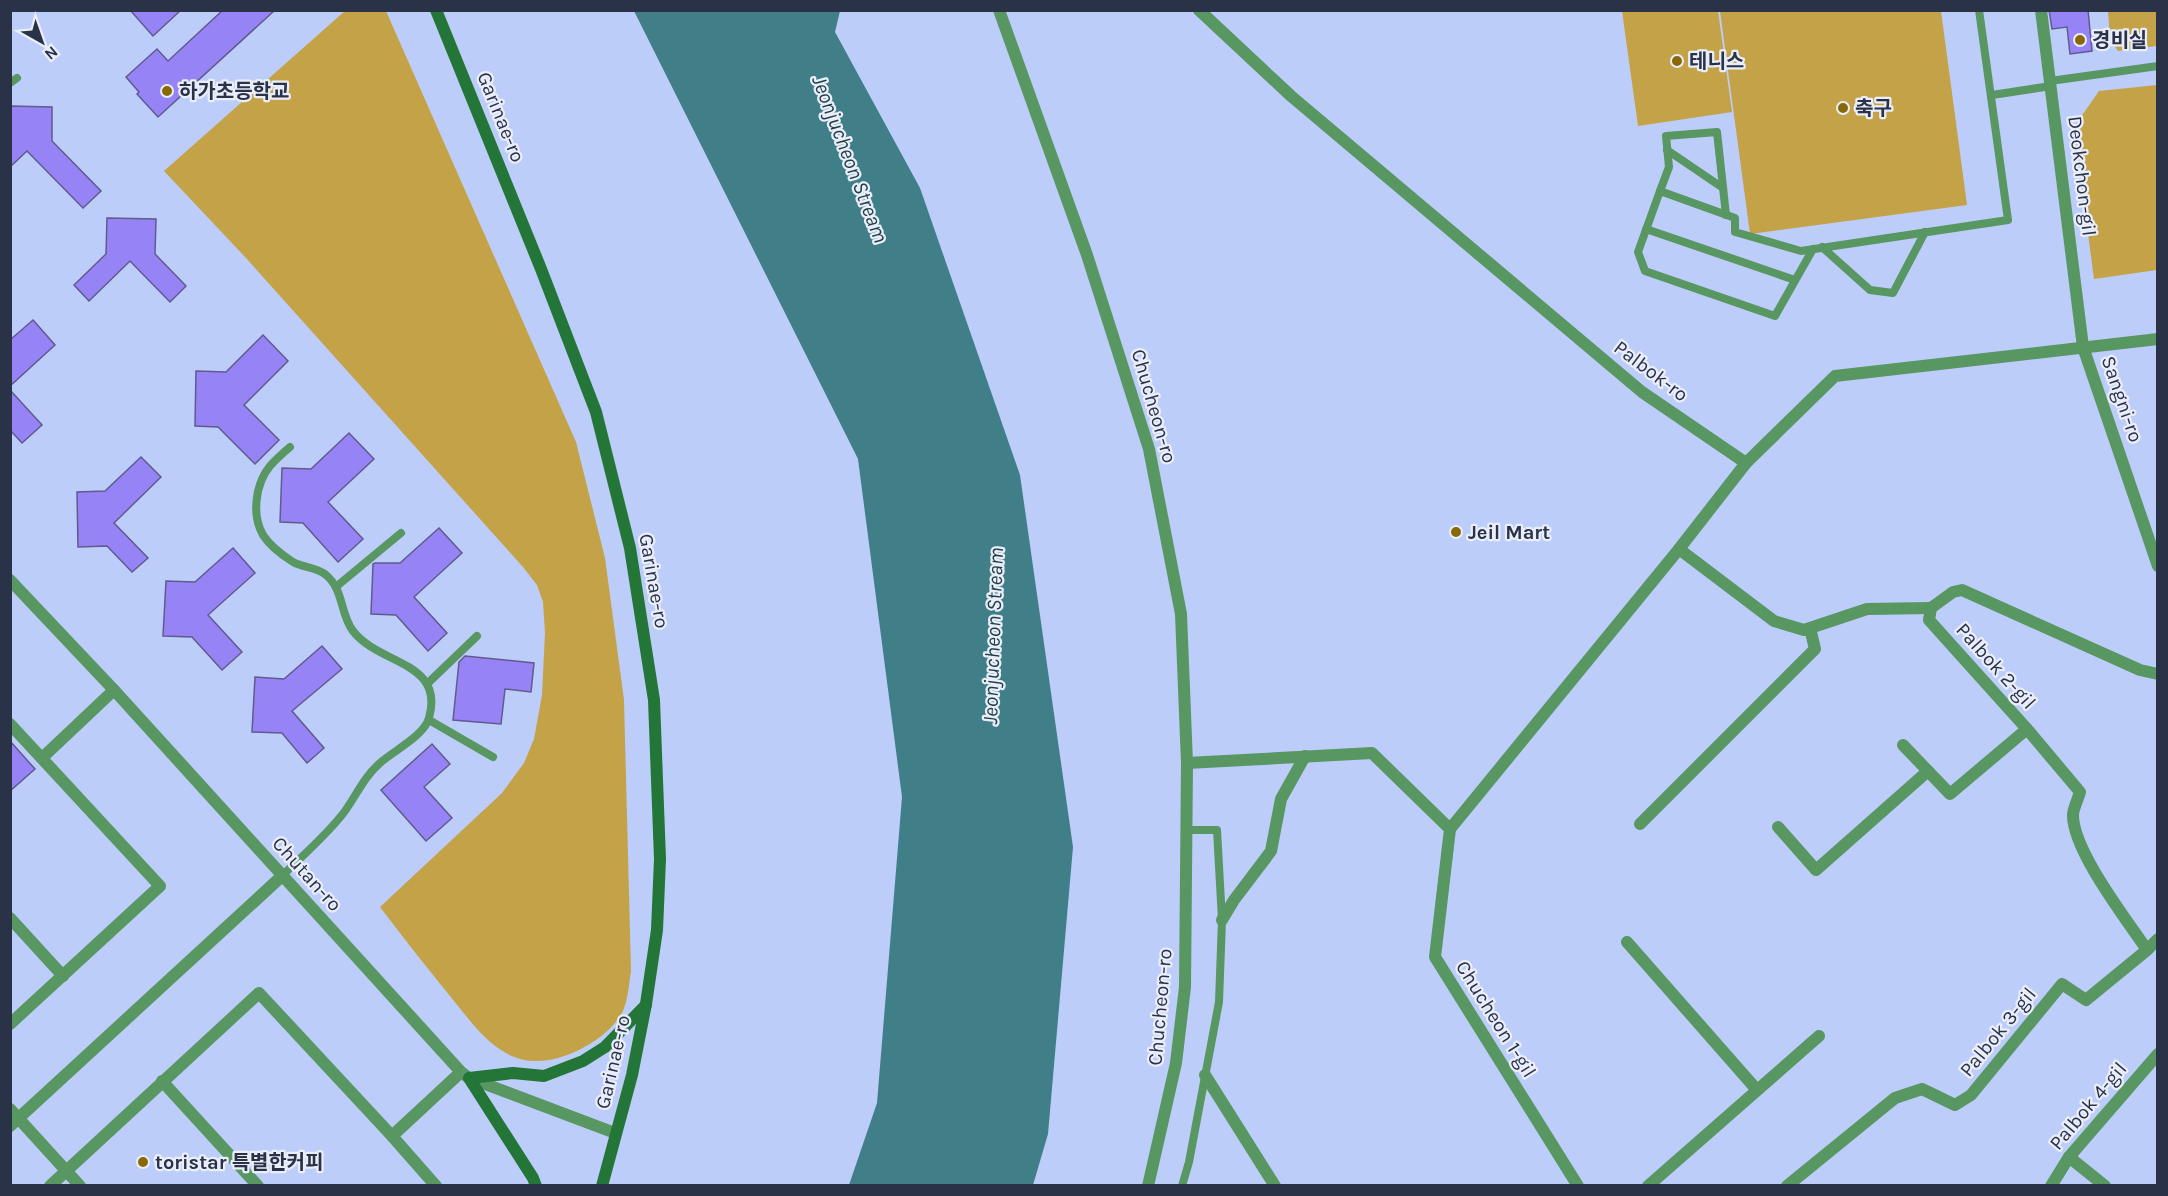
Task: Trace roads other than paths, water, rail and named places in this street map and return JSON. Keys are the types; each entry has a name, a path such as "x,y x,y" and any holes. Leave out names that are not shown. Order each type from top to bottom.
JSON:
{"street":[{"name":"Garinae-ro","path":"436,10 596,412 630,549 654,700 660,859 657,930 632,1075 602,1185"},
{"name":"Chucheon-ro","path":"999,10 1086,255 1149,449 1181,614 1188,830 1185,987 1176,1063 1148,1185"},
{"name":"Palbok-ro","path":"1198,10 1291,96 1642,392 1746,463"},
{"name":"Deokchon-gil","path":"2041,10 2083,347"},
{"path":"1187,763 1372,753 1450,829 1679,549 1746,463 1835,376 2157,339"},
{"name":"Sangni-ro","path":"2083,347 2157,566"},
{"path":"1679,549 1774,621 1804,630 1867,609 1931,608"},
{"name":"Chutan-ro","path":"10,580 114,690 465,1075 615,1133"},
{"name":"Palbok 2-gil","path":"1903,745 1950,794 2027,729 1929,620 1931,608 1953,592 1962,590 2140,670 2157,674"},
{"path":"1640,824 1815,649 1810,628"},
{"path":"42,758 114,690"},
{"path":"10,724 159,886 10,1024"},
{"path":"2027,729 2080,792 2073,815 2079,841 2090,865 2147,950"},
{"path":"1222,920 1271,851 1281,799 1305,756"},
{"path":"1778,827 1816,870 1928,771"},
{"name":"Chucheon 1-gil","path":"1450,829 1435,957 1578,1185"},
{"path":"80,1185 13,1117 282,876"},
{"path":"10,918 63,976"},
{"name":"Palbok 3-gil","path":"1787,1185 1895,1098 1922,1089 1955,1105 1971,1095 2062,984 2086,1000 2147,950 2157,939"},
{"path":"1627,942 1757,1090"},
{"path":"50,1185 259,993 436,1185"},
{"path":"392,1136 465,1075 513,1072 544,1076 583,1061 605,1047 646,1004"},
{"path":"1648,1185 1819,1036"},
{"name":"Palbok 4-gil","path":"2051,1185 2069,1157 2157,1054"},
{"path":"465,1075 536,1185"},
{"path":"1205,1075 1275,1185"},
{"path":"162,1081 258,1185"},
{"path":"2069,1157 2105,1185"}],"lane":[{"path":"1660,190 1735,218 1735,232 1801,251 2008,220 1979,10"},
{"path":"1992,95 2157,66"},
{"path":"1726,215 1717,132 1666,136 1669,167 1638,252 1645,271 1775,316 1813,249"},
{"path":"1667,150 1723,188"},
{"path":"1646,229 1795,280"},
{"path":"1822,247 1870,290 1893,293 1925,232"},
{"path":"282,876 346,810 369,774 422,730 429,720 433,699 428,683 412,669 380,652 354,632 346,618 337,586 319,569 297,564 279,553 263,535 258,520 257,498 260,482 270,466 290,447"},
{"path":"337,586 401,533"},
{"path":"428,683 477,636"},
{"path":"429,720 493,757"},
{"path":"1182,1185 1189,1162 1219,1002 1222,920 1217,830 1188,830"}],"water":[{"name":"Jeonjucheon Stream","path":"634,11 840,11 835,32 920,188 1020,475 1073,847 1048,1134 1033,1185 849,1185 877,1103 902,797 858,459"}],"place":[{"name":"경비실","path":"2080,40"},
{"name":"테니스","path":"1677,61"},
{"name":"하가초등학교","path":"167,91"},
{"name":"축구","path":"1843,108"},
{"name":"Jeil Mart","path":"1456,532"},
{"name":"toristar 특별한커피","path":"143,1162"}]}
